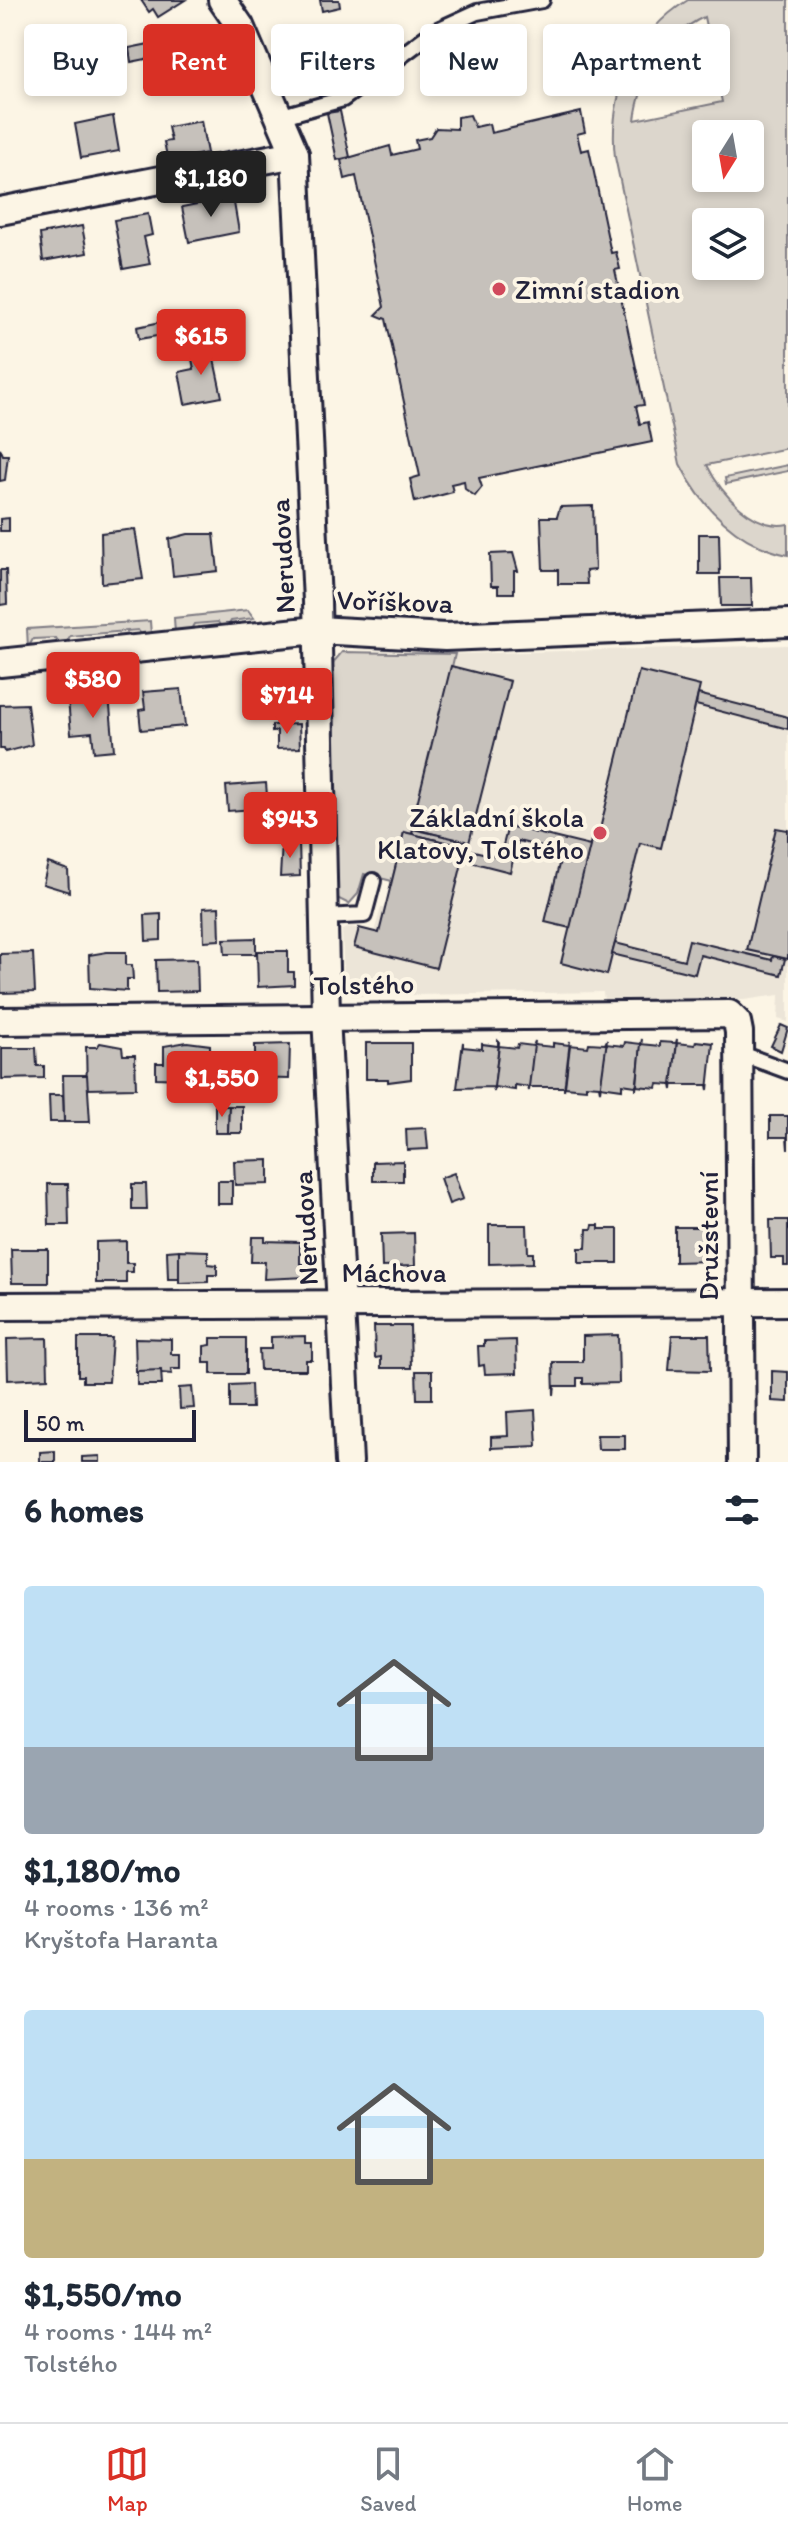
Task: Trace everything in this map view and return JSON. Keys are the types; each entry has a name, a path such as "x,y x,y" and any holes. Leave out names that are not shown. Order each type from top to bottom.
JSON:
{"street":[{"name":"Nerudova","path":"222,0 240,26 295,154 317,630 326,1016 349,1462"},
{"path":"0,211 295,154"},
{"name":"Voříškova","path":"0,663 317,630 459,637 788,623"},
{"name":"Tolstého","path":"0,1021 729,1014"},
{"name":"Družstevní","path":"729,1014 737,1022 739,1053 742,1462"},
{"name":"Máchova","path":"0,1306 788,1302"}],"lane":[{"path":"279,117 343,99 433,32 477,12 542,0"},
{"path":"324,917 364,915 373,881"},
{"path":"739,1053 788,1071"}],"shaded area":[{"path":"688,0 788,0 788,448 707,465 740,508 763,522 788,524 788,555 754,543 724,522 699,495 680,464 615,157 616,111 619,96 640,96 635,120 722,102 721,96 730,96 730,24 705,24 704,17 692,24 659,24"},
{"path":"788,465 788,471 726,484 725,478"},
{"path":"248,610 254,618 231,621 227,628 222,628 218,622 194,624 190,631 175,633 174,618"},
{"path":"150,621 151,635 142,636 138,630 70,636 66,644 61,645 56,638 33,639 28,648 27,629"},
{"name":"Základní škola Klatovy, Tolstého","path":"788,645 788,1022 778,1019 779,995 744,1000 604,1002 603,992 352,996 344,984 342,930 351,927 374,932 381,908 385,908 404,832 412,834 455,654"},
{"path":"342,652 455,654 412,834 404,832 392,881 364,874 358,894 349,904 339,899 333,890 331,665"}],"building":[{"path":"141,0 185,0 158,17 153,9 149,12"},
{"path":"320,0 339,0 340,7 322,11"},
{"path":"143,45 143,60 131,62 129,48"},
{"path":"340,111 350,157 337,160 327,113"},
{"name":"Zimní stadion","path":"581,112 585,132 577,134 581,151 589,149 611,253 616,252 620,269 615,270 644,405 636,406 640,424 648,422 652,442 479,478 482,487 475,496 465,489 464,481 451,484 453,492 415,502 410,479 420,476 386,319 376,315 384,307 356,176 345,179 341,160 390,146 392,155 417,149 415,140 430,137 436,128 457,129 457,117 470,115 475,127 489,124 491,133"},
{"path":"113,116 119,151 81,158 75,124"},
{"path":"201,121 207,153 168,161 164,142 171,141 168,127"},
{"path":"233,197 239,232 189,242 182,207"},
{"path":"148,214 152,235 144,237 150,264 123,269 114,220"},
{"path":"82,226 87,253 43,261 40,234"},
{"path":"161,322 163,335 139,339 137,327"},
{"path":"211,345 222,397 185,404 179,372 194,369 190,349"},
{"path":"0,448 3,455 8,455 5,480 0,481"},
{"path":"593,506 595,570 586,571 587,584 558,584 558,570 543,570 541,517 557,517 560,507"},
{"path":"9,518 9,531 0,531 0,519"},
{"path":"135,529 143,579 102,583 101,533"},
{"path":"188,534 214,534 218,571 173,576 169,539"},
{"path":"699,534 719,534 720,574 699,574"},
{"path":"513,553 518,571 514,571 514,593 498,593 498,586 491,586 490,554"},
{"path":"0,570 6,570 7,604 0,605"},
{"path":"720,578 751,578 752,606 721,606"},
{"path":"451,666 510,681 469,843 411,828"},
{"path":"639,671 700,686 661,848 640,843 607,975 561,963 593,832 599,833"},
{"path":"278,679 281,713 249,715 246,682"},
{"path":"181,689 185,726 141,730 139,710 145,709 143,692"},
{"path":"698,694 788,717 788,729 696,705"},
{"path":"109,696 114,750 94,752 92,732 71,734 68,699"},
{"path":"27,704 32,745 5,752 0,749 0,705"},
{"path":"299,724 300,748 277,749 277,731 272,732 272,725"},
{"path":"266,783 268,808 228,811 226,786"},
{"path":"508,826 590,846 570,928 545,922 562,852 518,841 510,872 463,860 465,849 500,857"},
{"path":"776,828 788,830 788,959 747,950"},
{"path":"413,829 465,841 464,847 412,834"},
{"path":"404,832 466,847 436,968 354,947 359,928 379,933"},
{"path":"282,842 299,842 300,876 280,877"},
{"path":"48,863 68,870 69,892 43,884"},
{"path":"219,907 220,940 204,941 203,908"},
{"path":"161,914 161,940 146,941 145,915"},
{"path":"256,938 256,954 225,954 224,939"},
{"path":"689,940 772,960 773,956 785,959 781,975 700,955 695,974 612,954 615,943 684,960"},
{"path":"257,951 288,951 288,972 294,972 294,985 258,987"},
{"path":"126,952 126,965 132,965 133,979 127,979 127,991 90,988 89,955"},
{"path":"33,953 35,992 1,993 0,954"},
{"path":"197,959 198,991 157,992 156,960"},
{"path":"781,1025 788,1028 781,1051 771,1046"},
{"path":"642,1039 636,1090 636,1086 622,1084 622,1089 600,1086 606,1044 641,1044"},
{"path":"677,1039 672,1090 671,1085 658,1084 657,1088 637,1086 641,1044 660,1046 660,1042 676,1043"},
{"path":"607,1040 600,1091 599,1086 586,1085 586,1089 565,1087 570,1045 588,1047 589,1043 605,1044"},
{"path":"535,1041 529,1091 528,1087 515,1085 515,1090 494,1087 499,1046 533,1046"},
{"path":"570,1041 564,1091 564,1087 529,1087 534,1045 553,1047 553,1043 569,1045"},
{"path":"696,1041 713,1043 708,1090 707,1085 672,1085 677,1043 695,1045"},
{"path":"187,1042 210,1045 210,1080 156,1078 156,1063 164,1063 164,1046"},
{"path":"463,1042 463,1047 482,1049 482,1044 498,1046 499,1042 494,1092 493,1087 457,1088"},
{"path":"100,1043 122,1047 123,1055 135,1055 136,1088 87,1089 86,1047 97,1047"},
{"path":"366,1043 411,1043 411,1079 388,1082 388,1079 366,1079"},
{"path":"290,1044 289,1079 246,1078 245,1062 255,1062 255,1045"},
{"path":"2,1048 36,1048 37,1066 44,1066 44,1078 2,1079"},
{"path":"63,1075 87,1075 90,1122 64,1122"},
{"path":"49,1095 63,1095 64,1122 50,1122"},
{"path":"215,1106 229,1106 228,1133 215,1133"},
{"path":"229,1106 242,1106 242,1133 228,1133"},
{"path":"770,1116 788,1116 788,1150 787,1137 770,1137"},
{"path":"426,1128 428,1149 407,1150 406,1129"},
{"path":"269,1160 269,1184 235,1185 234,1161"},
{"path":"403,1161 403,1181 373,1181 373,1162"},
{"path":"454,1173 463,1199 449,1204 440,1178"},
{"path":"218,1181 232,1181 232,1204 218,1204"},
{"path":"48,1184 68,1184 69,1225 49,1225"},
{"path":"132,1184 146,1184 147,1210 132,1210"},
{"path":"770,1220 788,1220 788,1266 784,1266 784,1258 771,1258"},
{"path":"489,1225 527,1225 528,1253 533,1253 533,1263 489,1264"},
{"path":"593,1225 599,1225 599,1229 618,1229 618,1263 579,1263 579,1248 586,1248 587,1229 592,1229"},
{"path":"675,1227 710,1227 710,1243 715,1243 715,1255 710,1255 710,1261 675,1262"},
{"path":"414,1233 415,1266 382,1267 381,1234"},
{"path":"252,1237 265,1237 265,1241 300,1242 300,1264 307,1264 307,1277 264,1279 265,1262 251,1262"},
{"path":"126,1241 126,1263 133,1263 133,1272 126,1272 126,1283 96,1283 96,1242"},
{"path":"11,1249 48,1249 48,1283 12,1283"},
{"path":"179,1250 208,1251 208,1264 217,1265 217,1275 208,1275 208,1282 179,1283"},
{"path":"179,1250 179,1279 168,1279 167,1251"},
{"path":"374,1326 410,1326 411,1368 381,1368 381,1357 375,1358"},
{"path":"618,1335 619,1383 583,1384 583,1378 577,1378 577,1386 555,1386 554,1395 553,1362 583,1362 583,1336"},
{"path":"672,1335 709,1335 710,1371 669,1370"},
{"path":"305,1336 305,1343 312,1343 312,1360 306,1360 306,1370 260,1370 259,1349 271,1349 271,1337"},
{"path":"47,1338 48,1378 8,1380 7,1339"},
{"path":"78,1338 112,1338 109,1382 83,1382 83,1376 78,1376"},
{"path":"135,1338 171,1339 171,1354 180,1354 180,1369 171,1369 172,1374 136,1371"},
{"path":"211,1338 246,1338 246,1374 211,1374 211,1363 204,1363 204,1346 211,1345"},
{"path":"516,1340 517,1373 485,1374 484,1365 479,1366 478,1346 484,1346 484,1341"},
{"path":"161,1370 162,1385 137,1385 137,1371"},
{"path":"416,1371 432,1371 432,1399 417,1399"},
{"path":"772,1371 788,1372 788,1402 772,1401"},
{"path":"251,1384 252,1408 230,1408 230,1385"},
{"path":"192,1387 194,1408 180,1409 179,1388"},
{"path":"535,1410 537,1446 491,1448 491,1437 508,1436 507,1412"},
{"path":"597,1435 625,1435 625,1449 598,1449"},
{"path":"55,1451 55,1462 40,1462 40,1452"},
{"path":"100,1456 100,1462 82,1462 82,1457"}],"place":[{"name":"Zimní stadion","path":"499,289"},
{"name":"Základní škola Klatovy, Tolstého","path":"600,833"}]}
